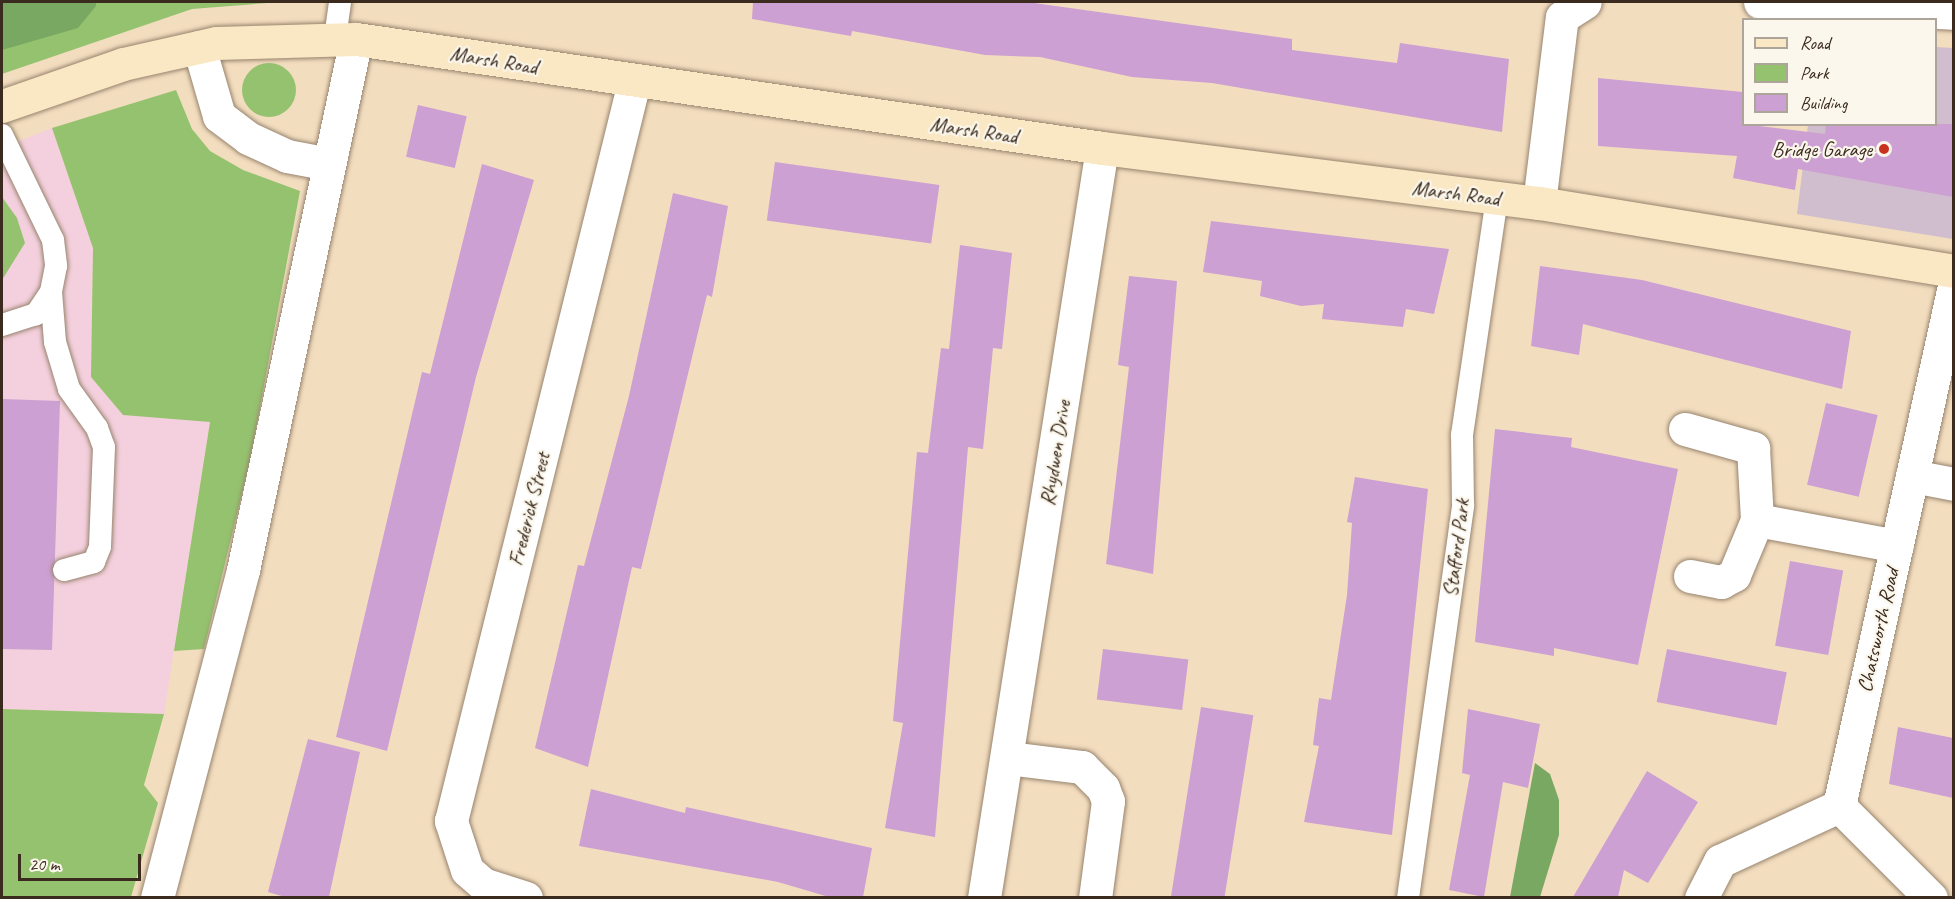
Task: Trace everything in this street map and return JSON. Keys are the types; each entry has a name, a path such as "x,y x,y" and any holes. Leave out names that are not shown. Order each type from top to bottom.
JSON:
{"street":[{"path":"1539,203 1562,17 1585,2"},
{"path":"1760,2 1953,13"},
{"name":"Marsh Road","path":"2,106 123,64 199,46 284,37 345,38 634,82 1102,148 1539,203 1953,271"},
{"path":"157,897 243,570 329,164 345,38"},
{"path":"199,46 219,116 248,138 287,156 329,164"},
{"name":"Frederick Street","path":"526,897 483,884 467,870 452,821 634,82"},
{"name":"Rhydwen Drive","path":"984,897 1008,758 1102,148"},
{"name":"Chatsworth Road","path":"1839,806 1953,286"},
{"path":"1685,429 1754,448 1757,520 1734,575 1721,582 1690,576"},
{"path":"1912,476 1953,484"},
{"path":"1757,520 1897,546"},
{"path":"1008,758 1082,767 1104,788 1108,801 1095,897"},
{"path":"1701,897 1720,861 1839,806 1930,897"}],"lane":[{"path":"340,2 345,38"},
{"path":"2,135 52,240 51,292 55,342 69,389 97,428 104,447 100,547 94,562 64,570"},
{"name":"Stafford Park","path":"1408,897 1463,505 1462,435 1497,198"},
{"path":"2,325 36,314 51,292"}],"shaded area":[{"path":"1937,47 1953,48 1953,239 1797,214 1808,126 1937,126"},
{"path":"52,128 93,248 91,377 123,415 210,421 164,714 2,709 2,148"}],"green space":[{"path":"2,2 267,3 192,9 2,74"},
{"path":"2,2 96,2 96,6 78,28 2,50"},
{"path":"264,63 274,63 288,71 294,80 296,90 294,100 288,109 274,117 264,117 247,105 242,95 242,85 254,68"},
{"path":"176,90 192,129 210,151 243,170 300,191 250,461 204,649 174,651 210,422 123,415 91,377 93,248 52,128"},
{"path":"2,197 17,218 25,243 2,280"},
{"path":"2,709 164,714 144,785 158,803 131,897 2,897"},
{"path":"1535,763 1550,774 1559,800 1559,835 1540,897 1510,897"}],"building":[{"path":"753,2 1027,2 1292,39 1292,50 1397,63 1400,43 1509,59 1502,132 1212,83 1132,77 1040,57 985,55 852,31 851,36 752,19"},
{"path":"1598,78 1742,92 1742,126 1825,134 1826,126 1953,124 1953,197 1798,169 1795,190 1733,178 1737,156 1598,146"},
{"path":"418,105 467,116 455,168 406,157"},
{"path":"775,162 939,185 931,244 767,220"},
{"path":"482,164 534,180 476,377 387,751 336,737 422,372 430,374"},
{"path":"673,193 728,206 712,297 707,295 641,569 632,567 588,767 535,748 578,565 584,566 629,396"},
{"path":"1211,221 1449,249 1434,314 1406,309 1403,327 1322,319 1324,304 1301,306 1260,296 1262,281 1203,272"},
{"path":"960,245 1012,253 1002,349 993,348 983,449 968,447 935,837 885,828 903,723 893,721 917,452 928,453 941,348 949,349"},
{"path":"1540,266 1642,280 1851,331 1842,389 1583,324 1579,355 1531,346"},
{"path":"1129,276 1177,281 1153,574 1106,564 1129,367 1118,365"},
{"path":"2,399 60,401 52,650 2,649"},
{"path":"1826,403 1878,415 1859,497 1807,485"},
{"path":"1495,429 1572,438 1571,447 1678,469 1638,665 1554,648 1554,656 1475,642"},
{"path":"1355,477 1428,489 1392,835 1304,822 1319,746 1313,745 1319,698 1331,700 1347,595 1352,523 1347,522"},
{"path":"1790,561 1843,570 1828,655 1775,646"},
{"path":"1103,649 1188,659 1182,710 1097,700"},
{"path":"1667,649 1787,672 1776,725 1657,702"},
{"path":"1201,707 1253,715 1224,898 1171,897"},
{"path":"1468,709 1540,724 1528,788 1503,782 1484,897 1449,890 1470,775 1462,773"},
{"path":"1898,727 1953,738 1953,798 1889,784"},
{"path":"308,739 360,752 329,897 285,897 268,892"},
{"path":"1647,771 1698,802 1648,883 1624,870 1618,897 1573,897"},
{"path":"591,789 685,813 686,807 872,848 863,897 829,897 778,882 579,846"}],"place":[{"name":"Bridge Garage","path":"1884,149"}]}
